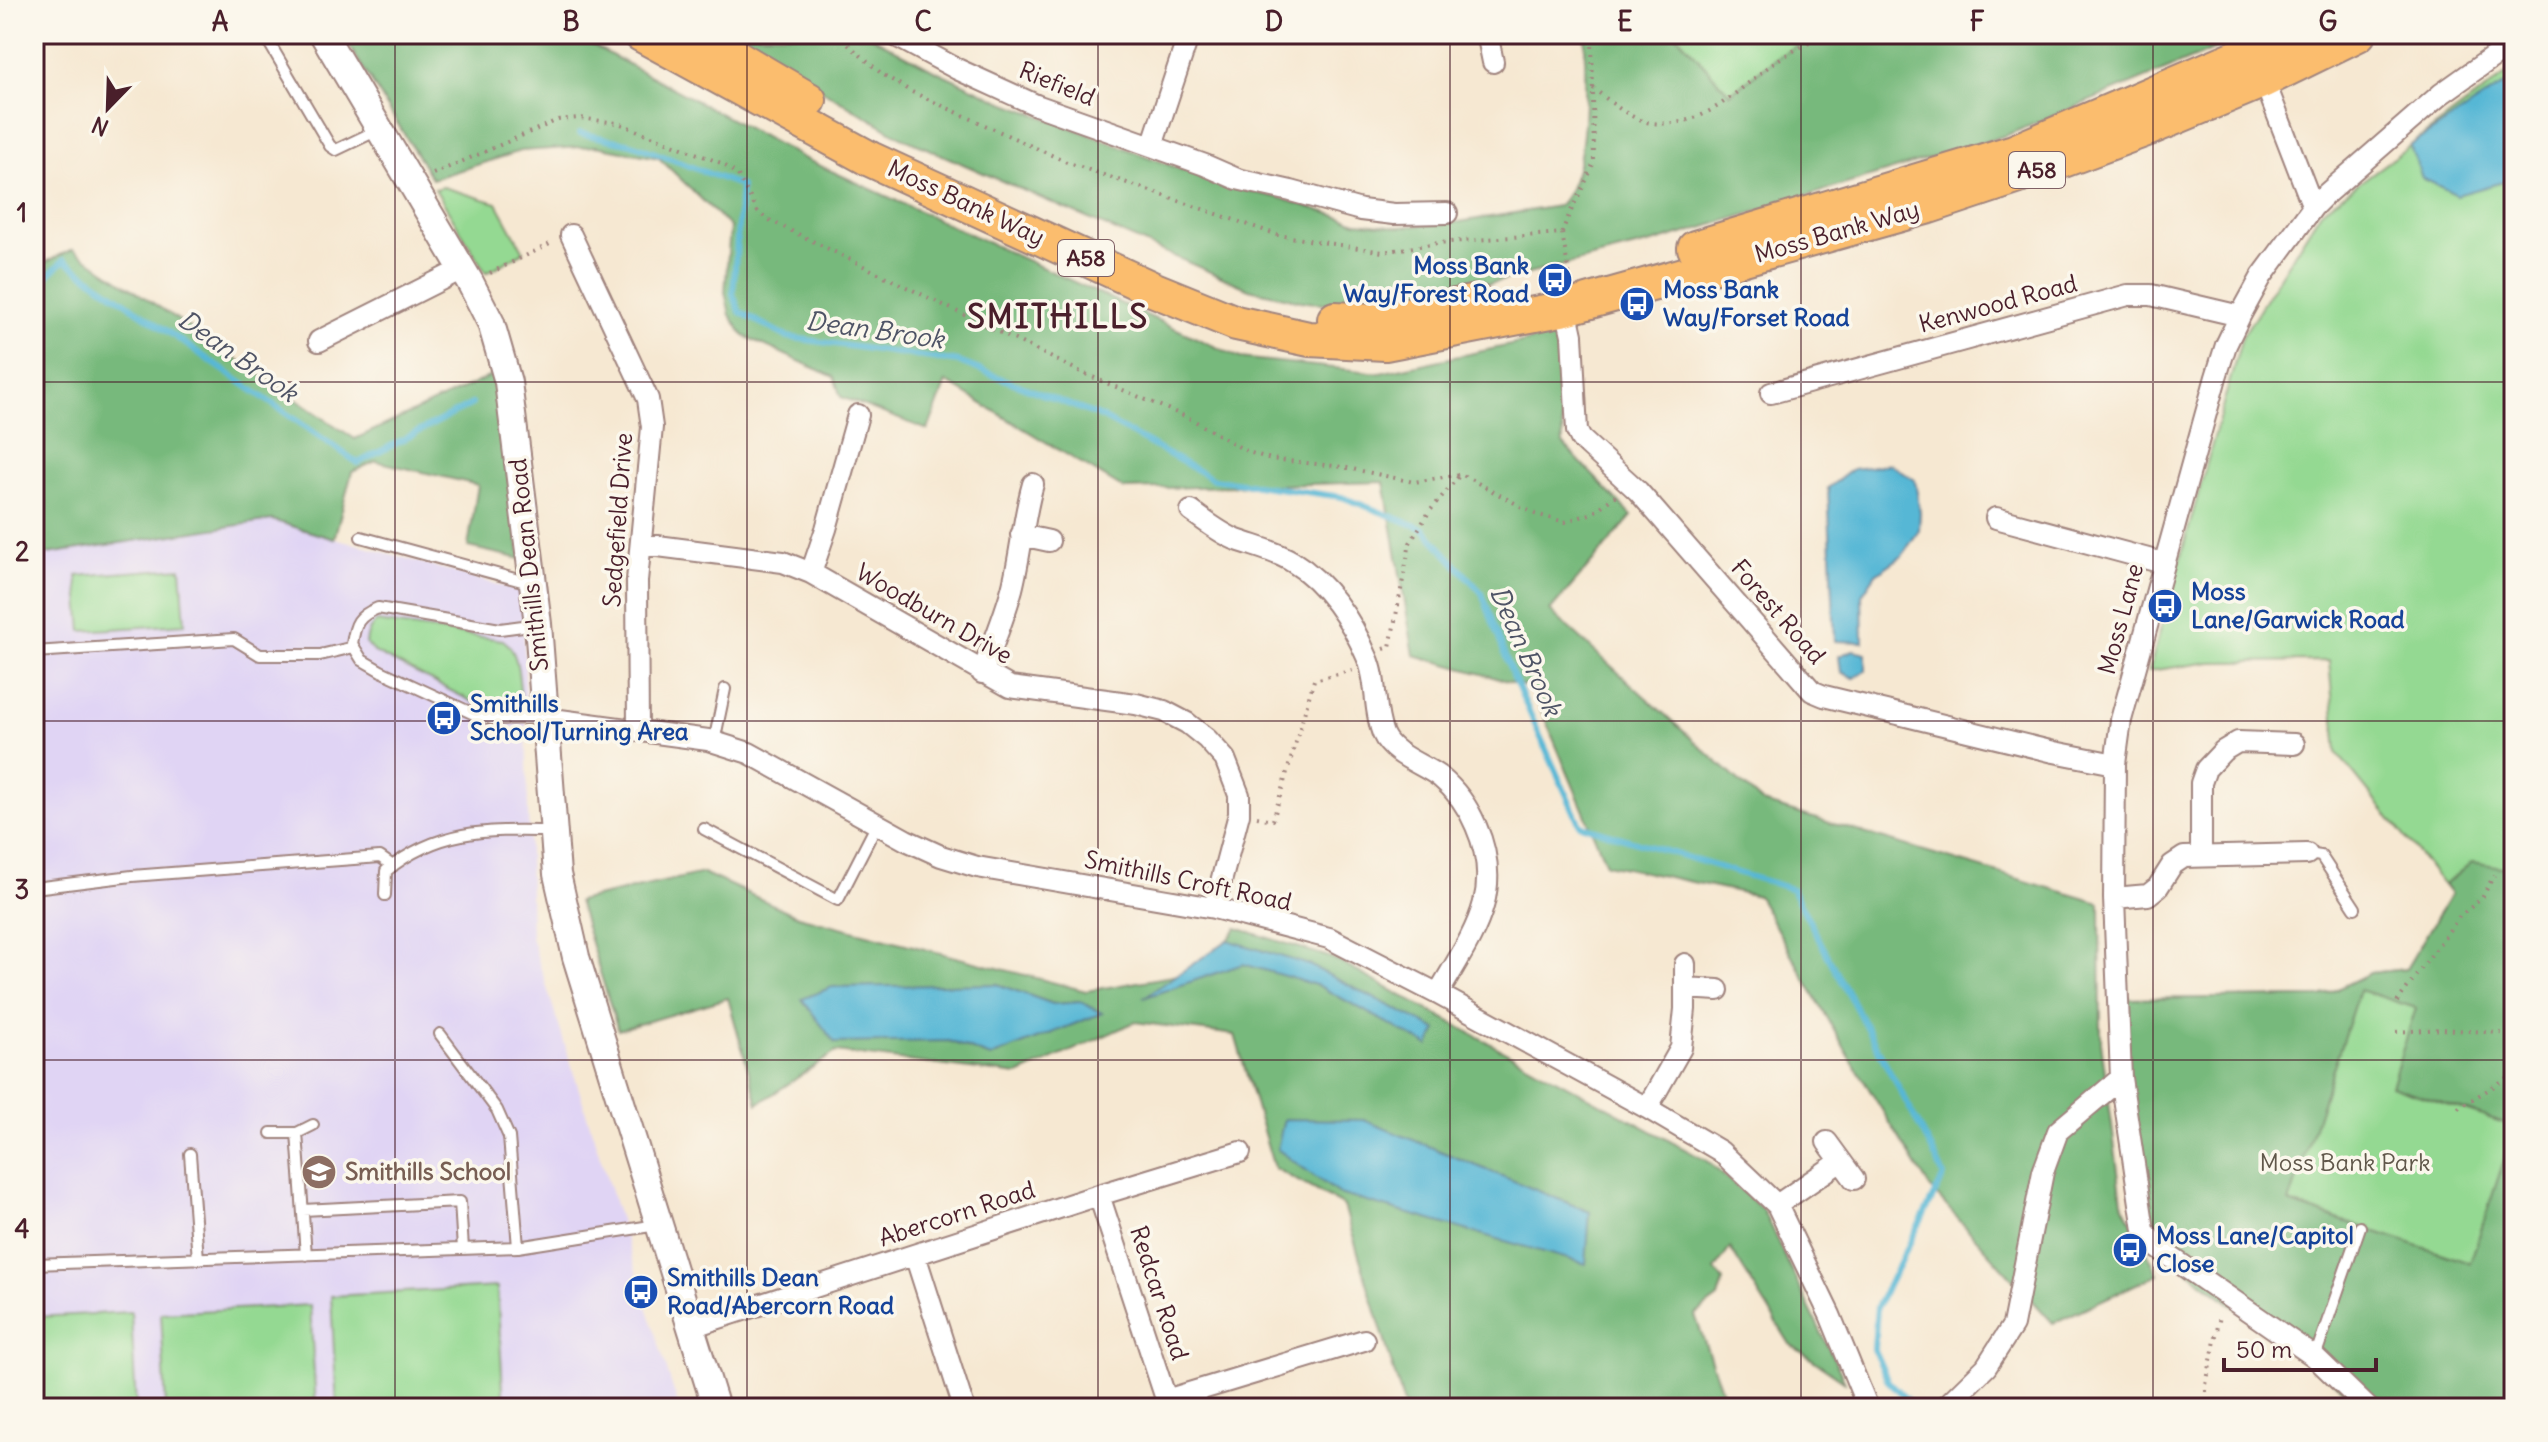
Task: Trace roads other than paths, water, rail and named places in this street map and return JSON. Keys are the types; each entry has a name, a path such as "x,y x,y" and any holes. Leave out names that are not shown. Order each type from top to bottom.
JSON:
{"highway":[{"name":"Moss Bank Way","path":"641,34 870,159 1150,288 1236,323 1309,339 1385,343 1566,308 1926,207 2105,145 2264,80 2358,34"},
{"name":"Moss Bank Way","path":"697,34 846,122 921,161 1170,274 1241,301 1309,317 1375,321 1571,284 2014,152 2292,34"}],"street":[{"name":"Smithills Dean Road","path":"323,34 491,323 508,382 538,624 557,874 576,957 716,1408"},
{"path":"1152,146 1189,34"},
{"path":"1486,35 1493,62"},
{"name":"Riefield","path":"900,36 957,69 1036,105 1237,179 1361,210 1411,205 1447,213"},
{"name":"Moss Lane","path":"2368,1408 2315,1357 2155,1246 2144,1230 2121,1078 2114,898 2115,764 2121,720 2216,377 2240,316 2262,276 2313,207 2441,94 2514,42"},
{"path":"2264,80 2313,207"},
{"name":"Sedgefield Drive","path":"571,235 600,275 648,399 652,427 637,581 638,729"},
{"path":"319,341 466,276"},
{"name":"Kenwood Road","path":"1771,393 2128,295 2151,295 2240,316"},
{"name":"Forest Road","path":"1566,308 1572,335 1577,431 1581,439 1630,484 1812,691 1947,726 2115,764"},
{"path":"811,573 858,415"},
{"path":"982,673 1012,586 1033,484"},
{"path":"1200,512 1235,539 1294,562 1321,583 1349,624 1369,662 1383,735 1394,749 1441,778 1459,796 1473,818 1485,846 1489,873 1484,903 1476,928 1438,994"},
{"path":"1996,518 2163,563"},
{"path":"1021,535 1049,541"},
{"name":"Woodburn Drive","path":"642,544 783,562 811,573 1010,687 1136,704 1164,711 1187,723 1225,759 1239,795 1239,814 1214,908"},
{"name":"Smithills Croft Road","path":"545,718 714,742 749,753 941,856 977,867 1214,908 1329,938 1438,994 1720,1151 1777,1205 1830,1315 1868,1408"},
{"path":"2201,855 2201,783 2206,769 2223,751 2238,742 2294,744"},
{"path":"2114,898 2148,895 2158,887 2172,865 2184,857 2307,854"},
{"path":"1647,1108 1681,1048 1685,964"},
{"path":"1685,988 1718,990"},
{"path":"1944,1408 1986,1367 2013,1325 2043,1172 2058,1131 2121,1078"},
{"path":"1827,1142 1854,1179"},
{"name":"Abercorn Road","path":"691,1327 1240,1152"},
{"path":"1777,1205 1841,1161"},
{"name":"Redcar Road","path":"1099,1195 1167,1404"},
{"path":"915,1255 964,1408"},
{"path":"1167,1404 1364,1340"}],"lane":[{"path":"264,34 330,146 336,150 348,146 380,129"},
{"path":"361,537 533,584"},
{"path":"538,624 500,629 378,608 364,613 355,626 352,644 362,660 381,671 476,715 492,719 545,718"},
{"path":"34,652 234,639 260,655 320,655 354,647"},
{"path":"714,742 725,689"},
{"path":"704,829 838,900 877,824"},
{"path":"385,895 386,871 449,837 485,830 554,831"},
{"path":"2307,854 2321,856 2355,908"},
{"path":"34,888 132,876 380,857 393,866"},
{"path":"440,1034 497,1110 509,1137 518,1247"},
{"path":"271,1133 297,1133 313,1125"},
{"path":"297,1133 306,1255"},
{"path":"190,1154 198,1259"},
{"path":"303,1210 460,1202 463,1249"},
{"path":"34,1264 518,1247 659,1225"},
{"path":"2315,1357 2360,1227"}],"water":[{"path":"2509,81 2514,83 2514,179 2457,195 2422,178 2410,146"},
{"path":"1890,464 1915,480 1920,512 1919,530 1902,556 1876,574 1862,595 1863,642 1835,641 1828,488 1853,469"},
{"path":"1853,650 1866,653 1866,670 1854,678 1841,672 1839,656"},
{"path":"1228,940 1309,965 1437,1030 1429,1046 1319,986 1243,964 1143,998"},
{"path":"997,984 1053,1004 1081,1002 1102,1013 991,1057 949,1041 835,1043 802,999 832,987"},
{"path":"1284,1119 1364,1120 1590,1212 1586,1264 1339,1194 1277,1149"}],"waterway":[{"name":"Dean Brook","path":"579,133 632,144 741,186 733,294 740,312 787,337 959,362 1101,417 1213,479 1342,497 1424,529 1482,593 1510,669 1580,825 1792,889 1944,1176 1877,1307 1874,1350 1888,1381 1915,1408"},
{"name":"Dean Brook","path":"34,289 64,260 358,463 472,404"}],"place":[{"name":"Moss Bank Way/Forest Road","path":"1555,280"},
{"name":"Moss Bank Way/Forset Road","path":"1637,304"},
{"name":"Moss Lane/Garwick Road","path":"2165,606"},
{"name":"Smithills School/Turning Area","path":"444,718"},
{"name":"Smithills School","path":"319,1172"},
{"name":"Moss Lane/Capitol Close","path":"2130,1250"},
{"name":"Smithills Dean Road/Abercorn Road","path":"641,1292"}],"district":[{"name":"SMITHILLS","path":"1058,317"}],"park label":[{"name":"Moss Bank Park","path":"2345,1163"}]}
